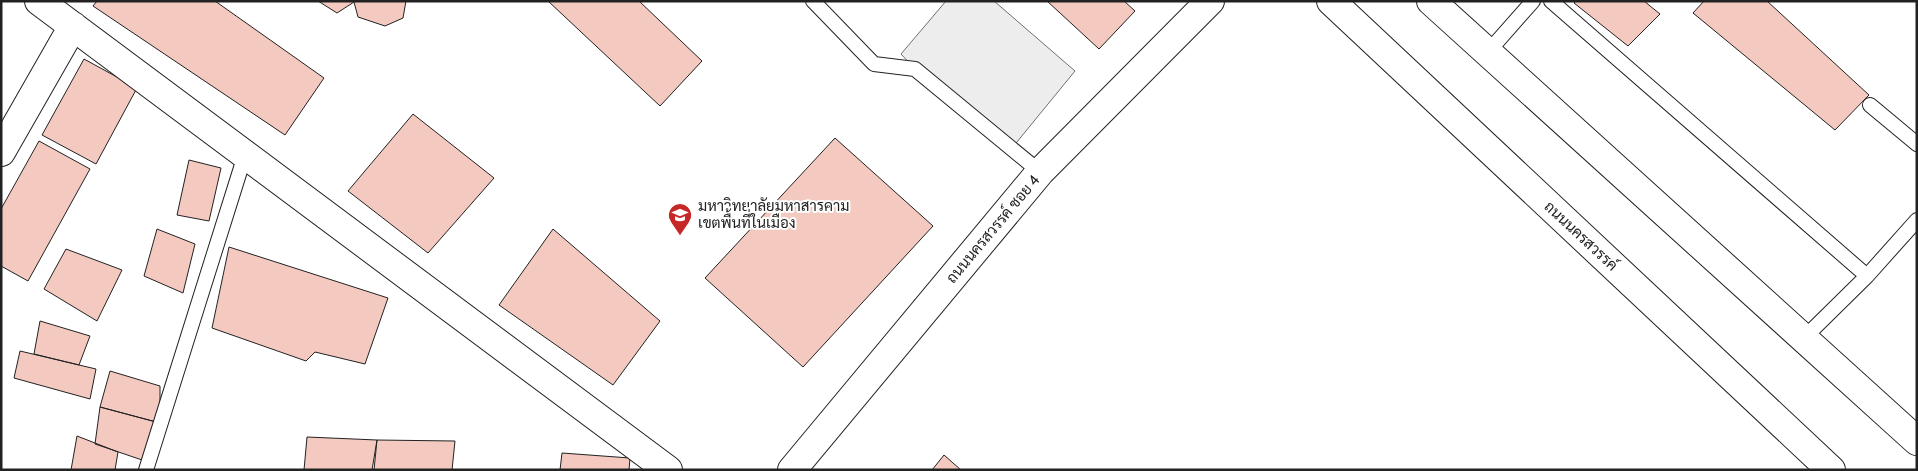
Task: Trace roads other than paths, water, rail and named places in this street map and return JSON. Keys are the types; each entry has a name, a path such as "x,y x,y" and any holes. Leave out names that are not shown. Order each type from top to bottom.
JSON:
{"street":[{"path":"39,1 668,470"},
{"name":"ถนนนครสวรรค์ ซอย 4","path":"792,470 1040,172 1210,1"},
{"name":"ถนนนครสวรรค์","path":"1331,1 1831,470"},
{"path":"1431,1 1917,441"},
{"path":"1,152 73,26"}],"lane":[{"path":"813,1 874,64 915,69 1040,172"},
{"path":"1488,52 1533,1"},
{"path":"1551,1 1867,276"},
{"path":"1870,105 1917,144"},
{"path":"146,470 245,155"},
{"path":"1804,338 1867,276 1917,220"}],"place":[{"name":"มหาวิทยาลัยมหาสารคาม เขตพื้นที่ในเมือง","path":"680,236"}]}
